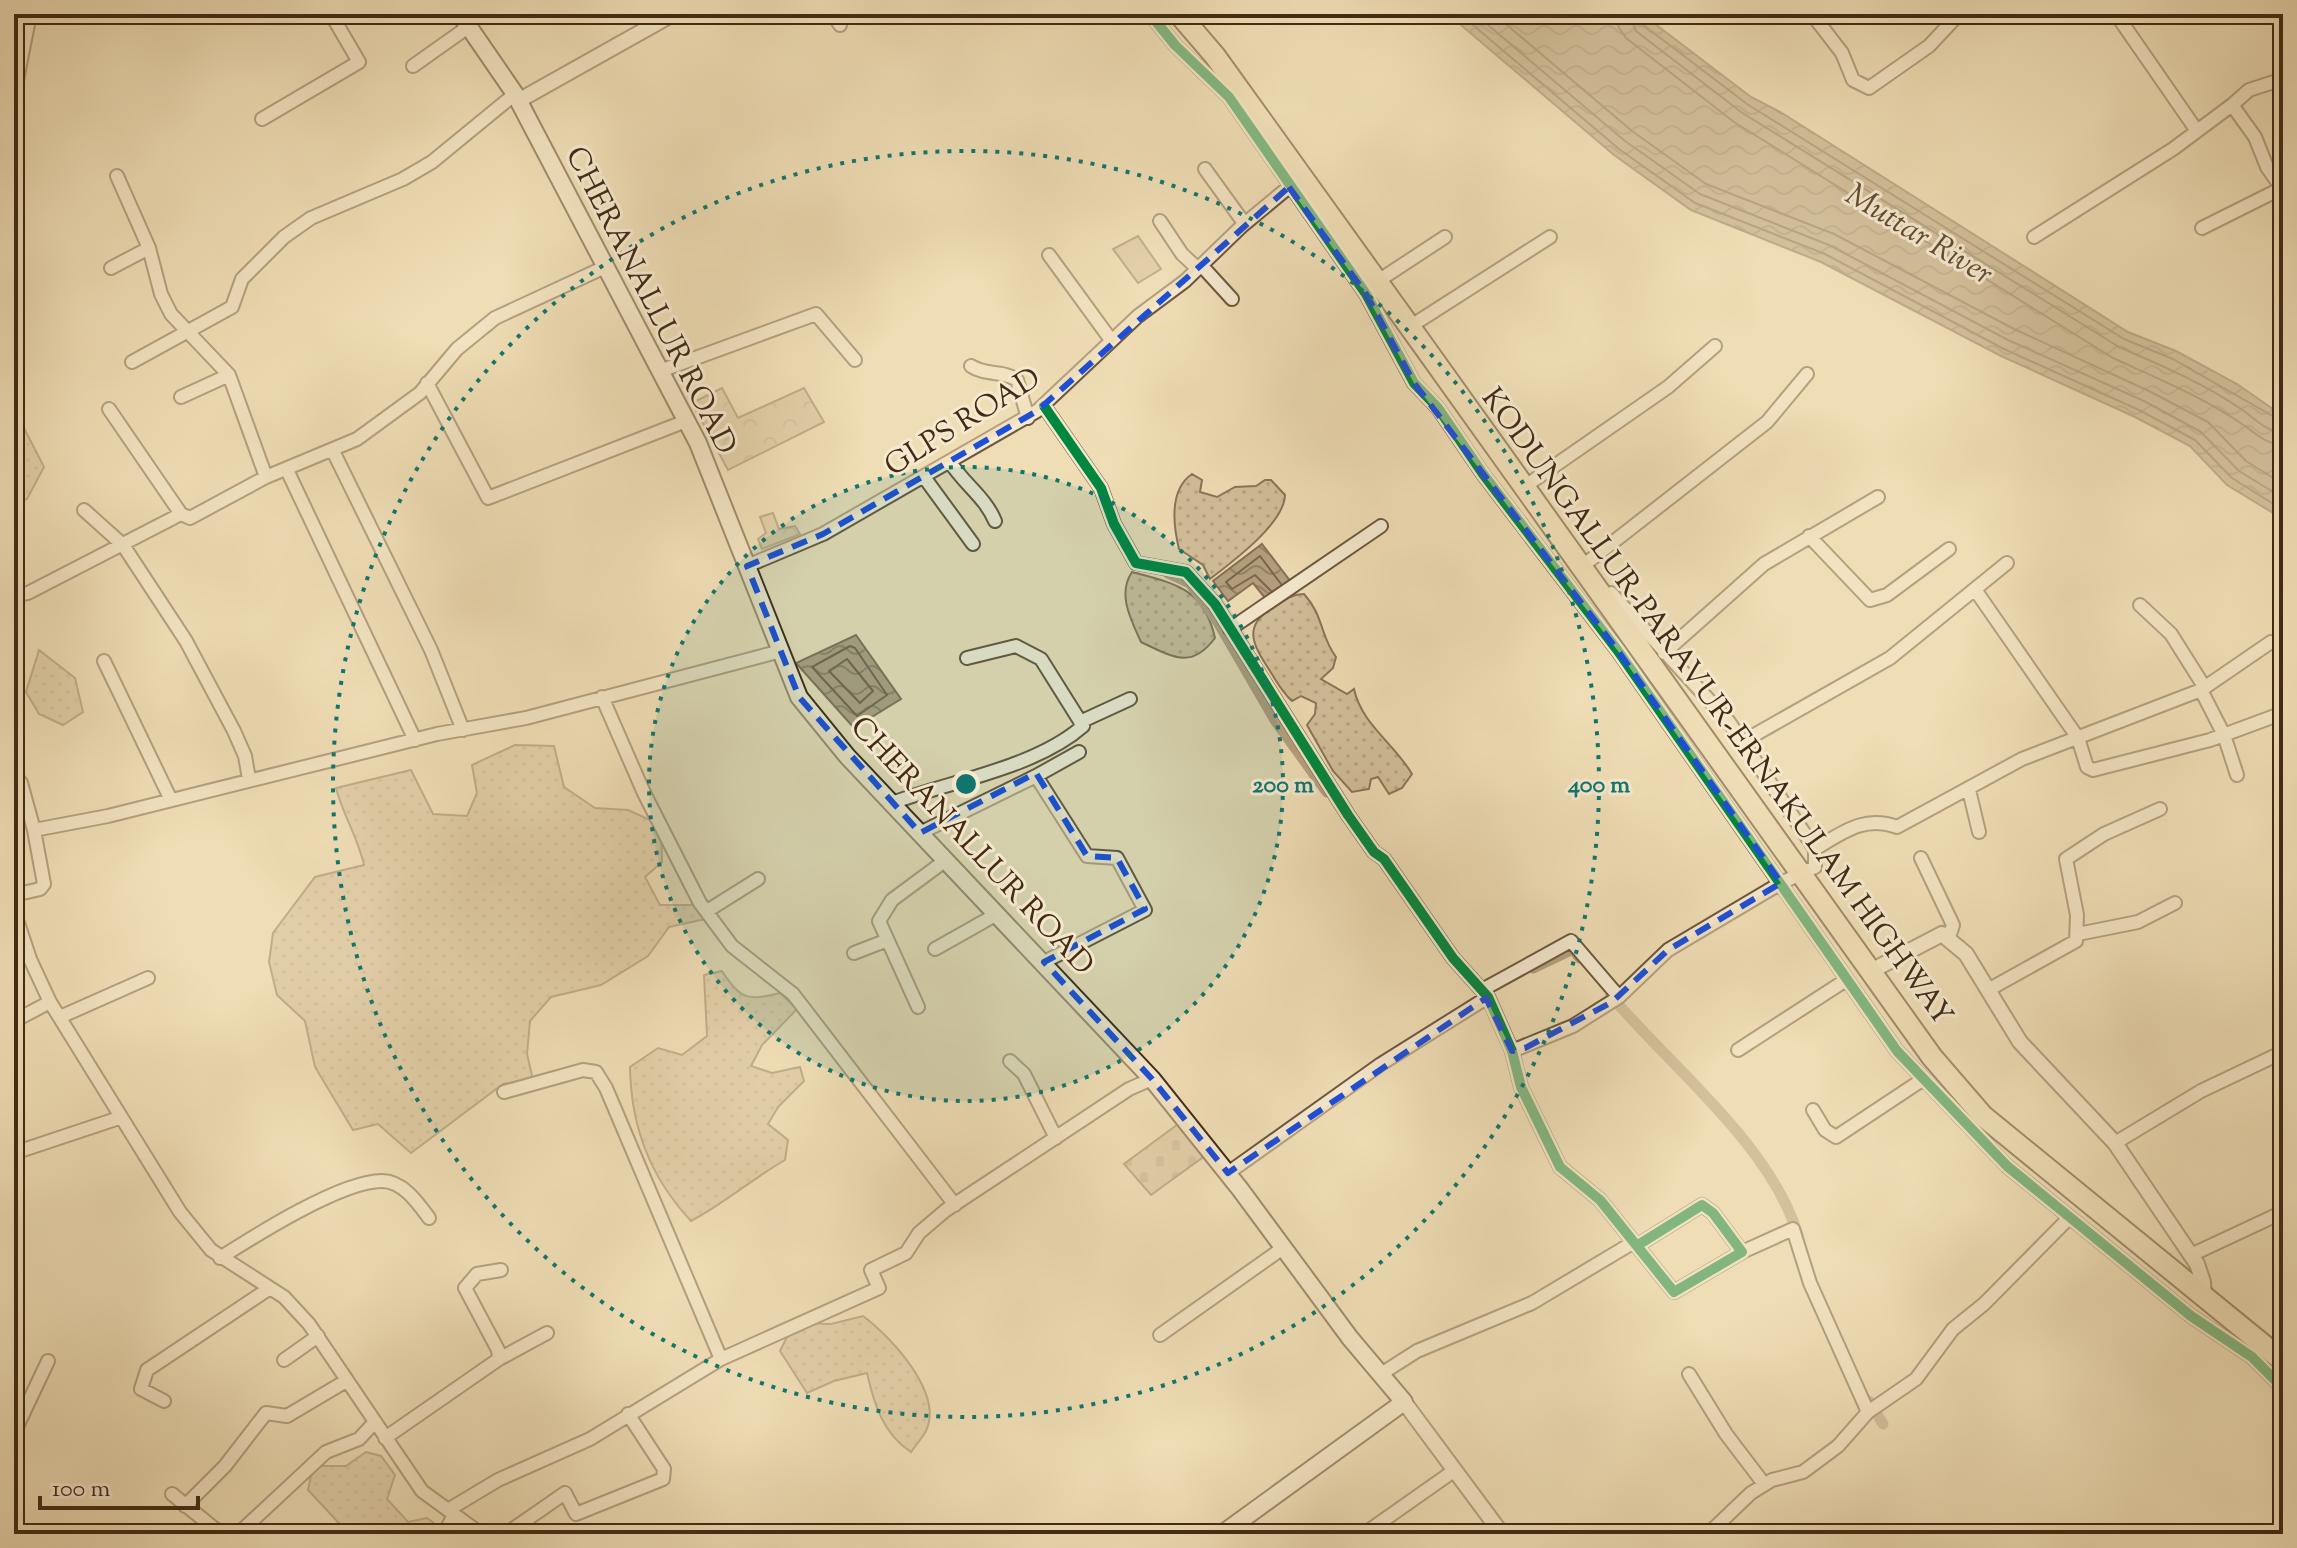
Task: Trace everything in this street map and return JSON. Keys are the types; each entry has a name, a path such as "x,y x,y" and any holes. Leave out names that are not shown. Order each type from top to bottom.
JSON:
{"highway":[{"name":"KODUNGALLUR-PARAVUR-ERNAKULAM HIGHWAY","path":"1179,14 1215,56 1411,326 1583,572 1932,1057 1983,1116 2204,1300 2258,1352 2283,1361"}],"main road":[{"name":"CHERANALLUR ROAD","path":"464,20 516,97 686,421 799,697 847,756 1152,1079 1404,1402"},
{"path":"1222,1534 1404,1402"}],"street":[{"path":"14,90 29,14"},
{"path":"262,119 359,62 331,14"},
{"path":"132,362 232,307 242,279 284,237 311,218 403,179 432,162 516,97 673,14"},
{"path":"1150,14 1175,45 1229,97 1366,294 1414,383 1438,408 1483,474 1618,651 1846,980 1922,1080 2007,1166 2191,1316 2258,1352 2283,1388"},
{"path":"1812,14 1842,53 1853,80 1869,88 1929,46 1959,14"},
{"path":"2116,14 2197,131"},
{"path":"413,66 464,20"},
{"path":"2034,237 2197,131 2249,90 2283,79"},
{"path":"2202,228 2282,189 2267,167 2255,137 2232,105"},
{"path":"1205,169 1244,223"},
{"path":"117,176 149,248 161,294 171,314 229,375 266,477"},
{"name":"GLPS ROAD","path":"747,566 823,534 1038,410 1111,340 1289,187"},
{"path":"1160,221 1182,254 1199,266 1232,299"},
{"path":"1378,281 1445,237"},
{"path":"1411,326 1550,237"},
{"path":"111,268 149,248"},
{"path":"1049,255 1111,340"},
{"path":"109,409 181,514 190,518 266,477 357,439 420,393 457,349 495,318 605,267"},
{"path":"660,371 816,314 855,360"},
{"path":"1524,487 1668,387 1715,346"},
{"path":"971,366 982,373 1009,374 1017,380 1101,488 1114,524 1136,563 1165,565 1186,572 1215,604 1348,815 1374,852 1384,859 1453,958 1485,993 1512,1051 1521,1087 1560,1167 1600,1200 1674,1292 1742,1252 1793,1229 1810,1283 1872,1409"},
{"path":"1512,1051 1573,1026 1616,999 1668,950 1781,883 1815,867 1815,849 1742,742 1701,689 1664,653 1603,584 1583,572 1767,422 1807,374"},
{"path":"181,397 229,375"},
{"path":"427,383 488,498 686,421"},
{"path":"333,451 431,650 463,730"},
{"path":"950,462 963,483 989,505 995,521"},
{"path":"287,470 415,740"},
{"path":"924,477 973,544"},
{"path":"1664,653 1764,564 1878,497"},
{"path":"84,510 123,545 186,641 220,702 245,756 249,779"},
{"path":"14,596 28,593 181,514"},
{"path":"1230,629 1381,526"},
{"path":"1809,536 1870,600 1887,595 1949,549"},
{"path":"1742,742 1890,658 2007,563"},
{"path":"1976,591 2078,738 2087,767 2098,770 2224,735 2283,713"},
{"path":"2140,605 2171,634 2203,689 2224,735 2237,775"},
{"path":"1897,827 2022,759 2203,689 2271,642"},
{"path":"892,803 1004,767 1071,737 1083,726 1041,659 1016,646 967,658"},
{"path":"34,830 415,740 526,718 781,651"},
{"path":"104,661 171,800"},
{"path":"602,697 644,793 707,911 732,946 793,994 955,1205"},
{"path":"1080,722 1130,699"},
{"path":"920,833 1079,752"},
{"path":"14,774 21,783 34,830 44,884 40,889 14,895"},
{"path":"1036,776 1087,856 1117,858 1145,910 1044,962"},
{"path":"1969,790 1979,832"},
{"path":"1988,990 2069,947 2078,934 2066,859 2104,834 2160,809"},
{"path":"1815,849 1846,831 1878,820 1897,827 1903,840"},
{"path":"1921,858 1953,925 1948,940"},
{"path":"918,1007 885,941 879,921 882,912 946,860"},
{"path":"707,911 758,879"},
{"path":"2078,934 2138,922 2175,903"},
{"path":"14,911 30,959 50,1002 180,1212 220,1258 284,1297 318,1336 422,1491 481,1534"},
{"path":"935,949 997,914"},
{"path":"1871,971 1942,934 1966,954 2020,1042 2115,1143 2191,1255 2203,1282 2204,1300"},
{"path":"854,953 885,941"},
{"path":"1228,1173 1485,993 1571,941 1616,999"},
{"path":"60,1017 148,978"},
{"path":"1738,1050 1846,980"},
{"path":"14,1021 50,1002"},
{"path":"2115,1143 2201,1091 2283,1052"},
{"path":"1010,1061 1024,1074 1056,1138"},
{"path":"504,1092 583,1070 596,1072 606,1088 721,1359"},
{"path":"444,1534 451,1512 498,1480 590,1439 721,1359 879,1288 871,1270 906,1253 919,1233 955,1205 1129,1089 1152,1079"},
{"path":"1813,1110 1825,1130 1836,1137 1922,1080"},
{"path":"14,1153 119,1118"},
{"path":"220,1258 253,1236 347,1189 383,1181 403,1188 429,1218"},
{"path":"1381,1374 1417,1351 1532,1303 1702,1205 1713,1213 1742,1252"},
{"path":"2191,1255 2283,1212"},
{"path":"1708,1534 1726,1513 1764,1484 1803,1472 1838,1446 1872,1409 1916,1379 1953,1329 1984,1304 2070,1217"},
{"path":"1160,1335 1283,1248"},
{"path":"499,1359 498,1350 465,1288 477,1274 501,1270"},
{"path":"164,1401 141,1389 147,1370 270,1288"},
{"path":"385,1438 499,1359 547,1333"},
{"path":"284,1360 318,1336"},
{"path":"14,1433 48,1361"},
{"path":"1689,1374 1726,1434 1764,1484"},
{"path":"185,1506 225,1466 266,1413 287,1416 346,1381"},
{"path":"1404,1402 1502,1534"},
{"path":"506,1534 565,1493 576,1514 663,1479 664,1469 628,1414"},
{"path":"238,1534 326,1452 359,1439 374,1423"},
{"path":"1364,1534 1455,1470"},
{"path":"172,1494 221,1534"},
{"path":"14,1526 23,1534"}],"highlighted area":[{"path":"1289,187 1366,294 1414,383 1618,651 1781,883 1668,950 1612,1002 1525,1048 1512,1051 1486,998 1228,1173 1152,1079 1044,962 1145,909 1117,858 1087,856 1036,773 920,833 799,697 747,566 823,534 1037,411"}],"green space":[{"path":"1138,236 1161,269 1138,283 1113,249"},
{"path":"722,388 738,418 804,388 824,422 728,470 692,403"},
{"path":"14,418 23,426 44,467 27,499 14,504"},
{"path":"1192,474 1202,480 1200,492 1217,497 1235,487 1256,486 1265,480 1271,480 1285,495 1276,518 1267,530 1210,579 1203,565 1179,549 1177,539 1174,519 1176,498 1179,489"},
{"path":"773,513 779,529 795,526 800,534 762,549 758,539 766,533 760,517"},
{"path":"1132,572 1175,585 1196,599 1204,609 1215,638 1206,648 1198,654 1181,658 1141,642 1126,598"},
{"path":"1304,594 1315,610 1336,657 1333,668 1321,679 1347,694 1354,689 1371,724 1412,774 1402,788 1389,794 1378,777 1371,779 1369,789 1352,792 1333,771 1307,725 1315,714 1316,703 1301,696 1292,701 1260,654 1254,638 1256,623 1286,599"},
{"path":"39,650 75,678 83,712 63,725 39,714 26,692"},
{"path":"515,745 554,746 564,787 595,808 628,810 661,825 662,862 645,877 660,905 696,905 710,918 669,927 648,956 601,985 551,997 530,1021 527,1054 533,1080 503,1084 411,1153 378,1124 353,1130 315,1067 305,1021 277,995 269,962 273,933 315,877 364,865 336,788 411,770 433,814 467,816 477,793 472,765"},
{"path":"722,971 740,993 760,997 780,993 797,1009 762,1045 751,1066 772,1073 800,1067 804,1081 778,1107 768,1124 788,1140 785,1160 691,1221 664,1187 646,1150 634,1110 630,1067 658,1048 682,1055 707,1036 704,975"},
{"path":"1178,1124 1206,1155 1151,1195 1124,1164"},
{"path":"863,1316 887,1337 912,1367 928,1400 930,1416 926,1431 911,1452 887,1427 877,1407 867,1373 834,1381 807,1393 780,1351 794,1323 831,1324"},
{"path":"366,1452 381,1456 395,1475 387,1499 408,1522 427,1518 445,1531 444,1534 349,1534 308,1490 313,1466 346,1466"}],"water":[{"name":"Muttar River","path":"1448,14 1642,14 1751,97 1782,113 2128,332 2176,351 2237,384 2283,416 2283,519 2227,485 2190,446 2135,417 2001,356 1821,262 1691,210 1614,155"},
{"path":"1262,544 1294,586 1270,604 1253,583 1228,601 1213,581"},
{"path":"856,635 901,699 854,728 796,663"}],"waterway":[{"path":"1168,573 1190,583 1218,622 1275,720 1327,792"},
{"path":"1533,968 1573,949 1580,958"},
{"path":"1611,996 1743,1138 1766,1169 1798,1235"},
{"path":"1869,1401 1883,1424"}],"cycle path":[{"path":"1150,14 1175,45 1229,97 1366,294 1414,383 1438,408 1483,474 1618,651 1897,1051 2007,1166 2191,1316 2252,1357 2283,1388"},
{"path":"1044,406 1101,488 1114,524 1136,563 1186,572 1215,604 1348,815 1374,852 1384,859 1453,958 1488,997 1512,1051 1521,1087 1560,1167 1600,1200 1674,1292 1742,1252 1713,1213 1702,1205 1638,1245"}]}
